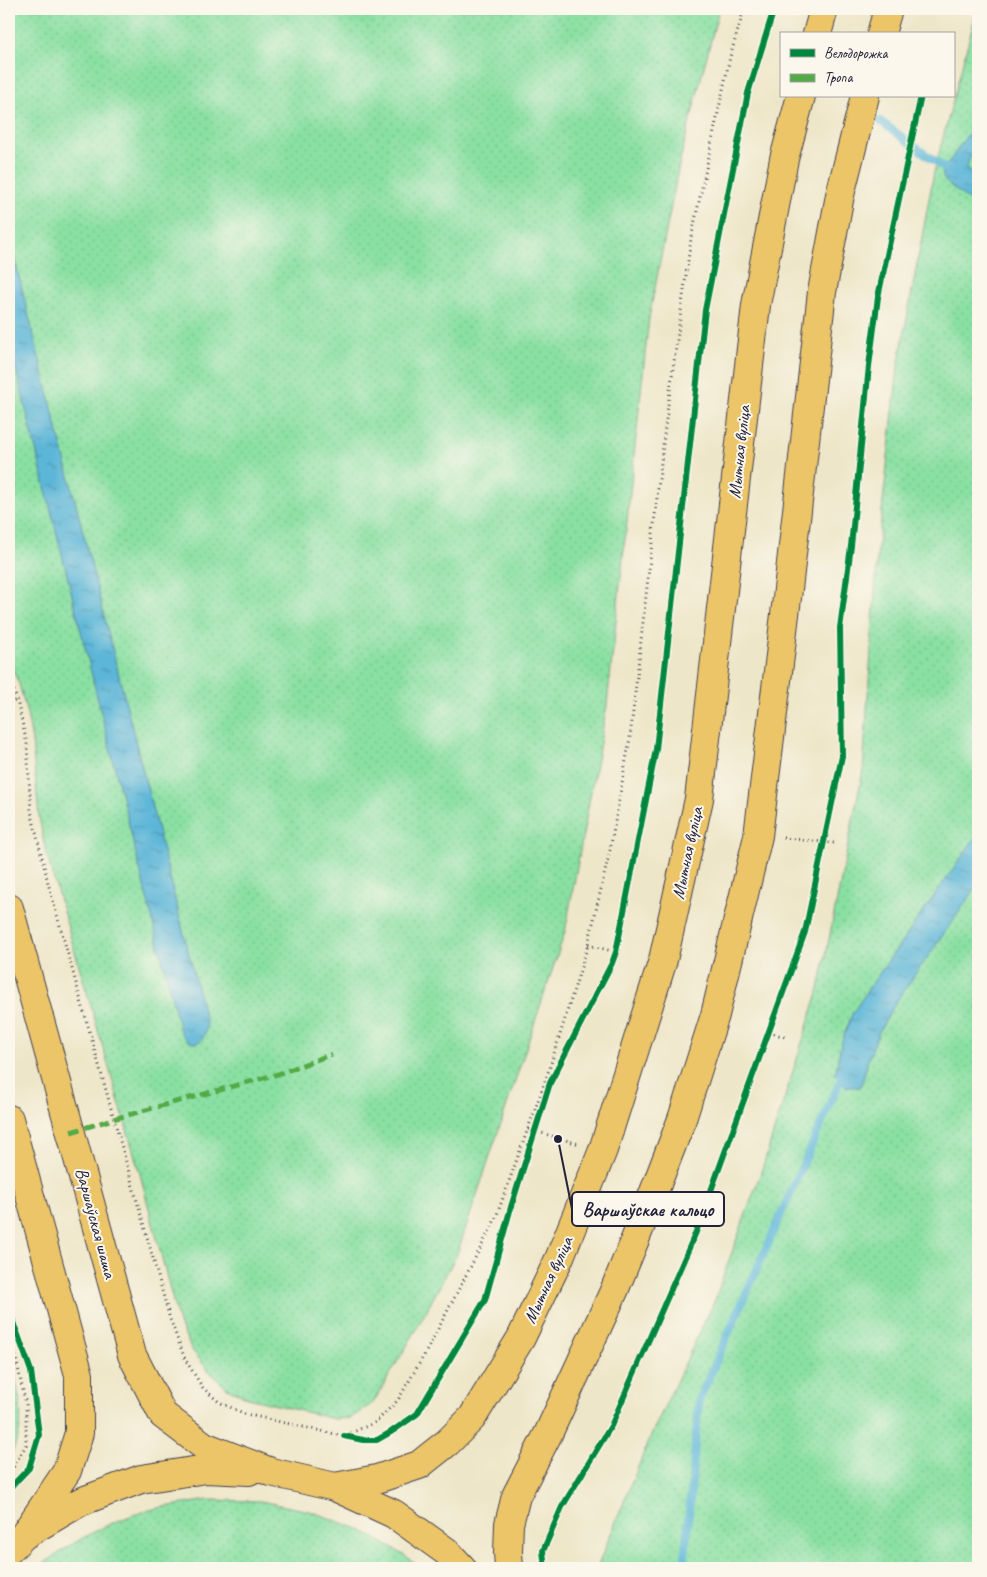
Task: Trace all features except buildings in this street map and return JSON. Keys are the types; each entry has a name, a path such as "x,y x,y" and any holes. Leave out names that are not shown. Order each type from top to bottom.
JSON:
{"highway":[{"path":"818,32 824,9"},
{"path":"882,32 888,9"},
{"name":"Мытная вуліца","path":"334,1487 377,1479 419,1465 448,1442 472,1418 521,1338 559,1259 604,1150 663,960 699,799 756,305 784,159 800,98"},
{"path":"509,1568 509,1524 516,1496 548,1434 614,1291 682,1119 715,1015 758,836 788,598 822,292 840,195 864,98"},
{"name":"Варшаўская шаша","path":"9,908 132,1355 163,1415 204,1446 271,1472 334,1487 394,1514 447,1552 462,1568"},
{"name":"Варшаўская шаша","path":"9,1119 79,1375 79,1434 68,1471 16,1542"},
{"name":"Варшаўская шаша","path":"16,1542 80,1502 142,1479 206,1470 271,1472"}],"path":[{"path":"344,1436 376,1422 398,1400 426,1352 495,1220 547,1076 588,945 610,850 630,738 665,427 691,239 730,57 744,9"},
{"path":"9,676 17,700 27,744 31,810 48,882 170,1319 185,1359 203,1388 218,1402 246,1414 354,1438"},
{"path":"9,703 17,700"},
{"path":"822,850 826,832"},
{"path":"758,836 834,843"},
{"path":"588,945 615,955 618,942"},
{"path":"766,1042 773,1023"},
{"path":"770,1032 788,1038"},
{"path":"532,1141 550,1083 555,1075"},
{"path":"528,1130 604,1150"},
{"path":"12,1319 21,1345"},
{"path":"9,1326 26,1405 26,1445 9,1475"}],"green space":[{"path":"9,9 719,9 680,160 649,318 607,705 565,932 457,1254 415,1332 373,1403 351,1418 334,1419 248,1398 227,1388 208,1370 192,1350 179,1324 140,1174 46,853 39,817 32,741 27,714 19,684 9,661"},
{"path":"977,9 978,1568 597,1568 652,1433 714,1302 762,1169 819,989 863,770 878,547 898,367 934,172"},
{"path":"9,1354 16,1380 21,1419 15,1445 9,1457"},
{"path":"208,1500 260,1501 310,1511 359,1529 404,1555 420,1568 38,1568 65,1549 110,1524 158,1508"}],"water":[{"path":"978,119 978,143 969,161 968,170 978,181 978,208 946,182 943,177 943,171"},
{"path":"9,237 206,1022 204,1036 198,1043 189,1042 180,1031 9,341"},
{"path":"978,834 978,885 896,1002 879,1032 869,1057 861,1087 846,1087 835,1074 841,1044 852,1014"}],"waterway":[{"path":"880,121 953,174"},
{"path":"684,1568 699,1400 844,1072"}],"marked path":[{"path":"71,1132 278,1074 332,1054"}],"cycle path":[{"path":"344,1436 363,1440 377,1440 417,1414 485,1300 511,1207 550,1083 616,952 656,749 705,310 748,93 774,9"},
{"path":"545,1568 543,1551 562,1507 611,1426 696,1232 805,932 842,756 840,628 851,546 869,366 878,297 921,98"},
{"path":"9,1310 31,1371 39,1435 29,1468 9,1489"}],"place":[{"name":"Варшаўскае кальцо","path":"558,1139"}]}
